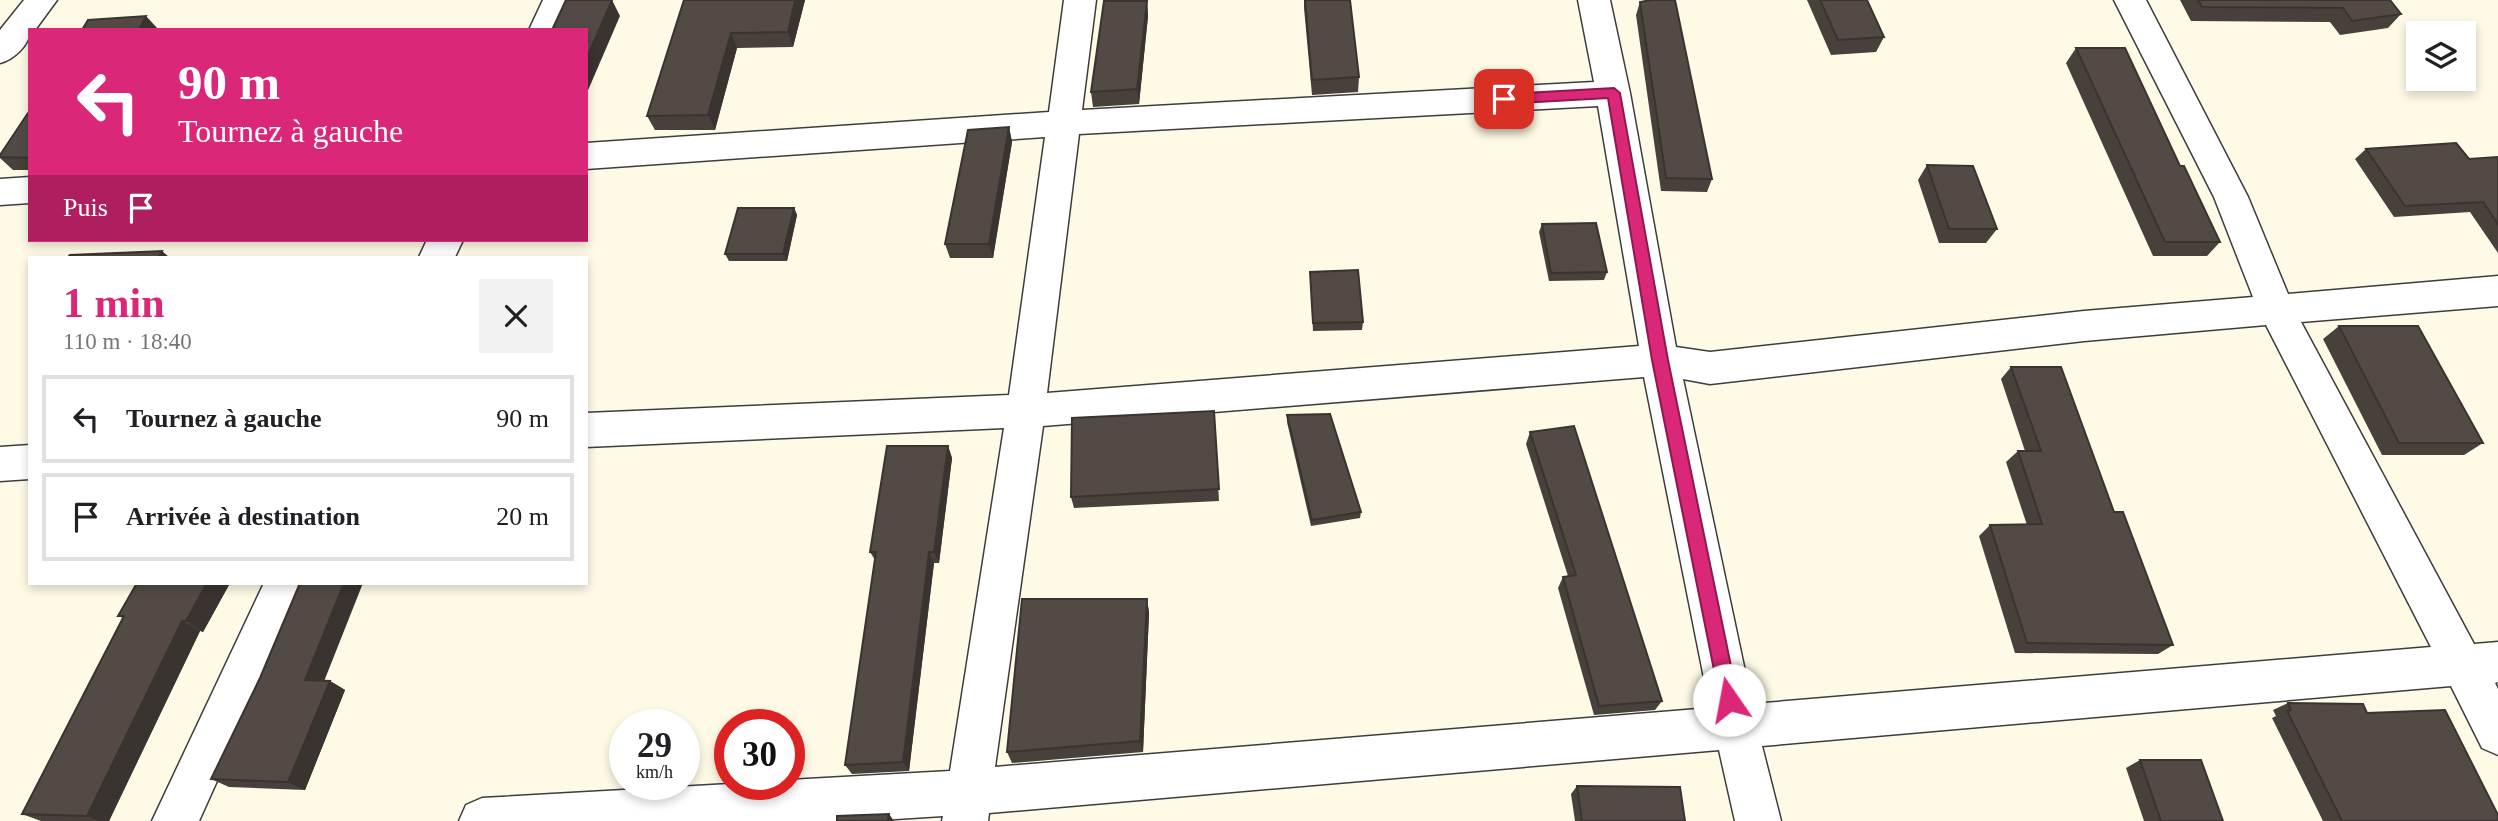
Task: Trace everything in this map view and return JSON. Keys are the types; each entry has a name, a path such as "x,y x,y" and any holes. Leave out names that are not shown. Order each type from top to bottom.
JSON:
{"street":[{"path":"0,52 41,0"},
{"path":"546,28 559,0"},
{"path":"967,806 1026,411 1080,0"},
{"path":"1594,0 1614,93 1660,360 1735,726 1758,821"},
{"path":"2130,0 2231,197 2276,310 2479,664 2498,733"},
{"path":"588,156 1064,123 1614,93"},
{"path":"0,192 28,190"},
{"path":"588,430 1026,411 1660,360 1710,368 2084,326 2498,291"},
{"path":"0,464 28,461"},
{"path":"175,821 284,585"},
{"path":"482,821 967,806 1735,726 2479,664"}],"building":[{"path":"566,0 612,0 588,55 588,28 553,28"},
{"path":"684,0 795,0 788,32 731,33 708,115 647,116"},
{"path":"1305,0 1350,0 1359,77 1312,80"},
{"path":"1675,0 1712,179 1666,178 1640,2"},
{"path":"1820,0 1867,0 1884,37 1838,40"},
{"path":"2198,0 2390,0 2401,14 2352,21 2343,8 2202,7"},
{"path":"1104,1 1147,1 1137,89 1091,92"},
{"path":"146,16 140,28 83,28 88,20"},
{"path":"2076,48 2125,48 2180,166 2184,166 2220,242 2165,242"},
{"path":"28,113 28,158 0,155"},
{"path":"1009,127 989,244 945,244 968,130"},
{"path":"2456,143 2469,159 2498,157 2498,224 2483,202 2405,206 2366,149"},
{"path":"1927,165 1973,166 1997,229 1949,229"},
{"path":"738,208 794,208 783,254 725,254"},
{"path":"1596,223 1607,272 1551,273 1542,224"},
{"path":"162,251 160,256 70,255"},
{"path":"1358,270 1363,322 1313,323 1310,272"},
{"path":"2339,326 2418,326 2483,443 2399,443"},
{"path":"2011,367 2061,367 2114,512 2123,512 2173,645 2027,643 1990,525 2042,524 2018,451 2041,451"},
{"path":"1214,411 1219,489 1071,497 1072,418"},
{"path":"1330,414 1361,512 1312,520 1287,415"},
{"path":"1574,426 1662,701 1599,706 1563,577 1576,575 1530,432"},
{"path":"887,446 948,446 934,552 929,552 903,762 845,765 876,552 870,552"},
{"path":"136,585 206,585 186,621 182,621 87,816 22,814 124,616 118,616"},
{"path":"299,585 343,585 305,680 330,681 288,782 211,779 260,678"},
{"path":"1022,599 1147,599 1140,741 1007,752"},
{"path":"2288,703 2363,704 2367,713 2445,710 2498,815 2498,821 2342,821 2287,711 2291,710"},
{"path":"2140,760 2201,760 2223,821 2161,821"},
{"path":"1577,786 1680,787 1685,821 1582,821"},
{"path":"889,814 888,821 837,821 837,816"}],"route":[{"path":"1504,99 1614,93 1660,360 1729,700"}]}
